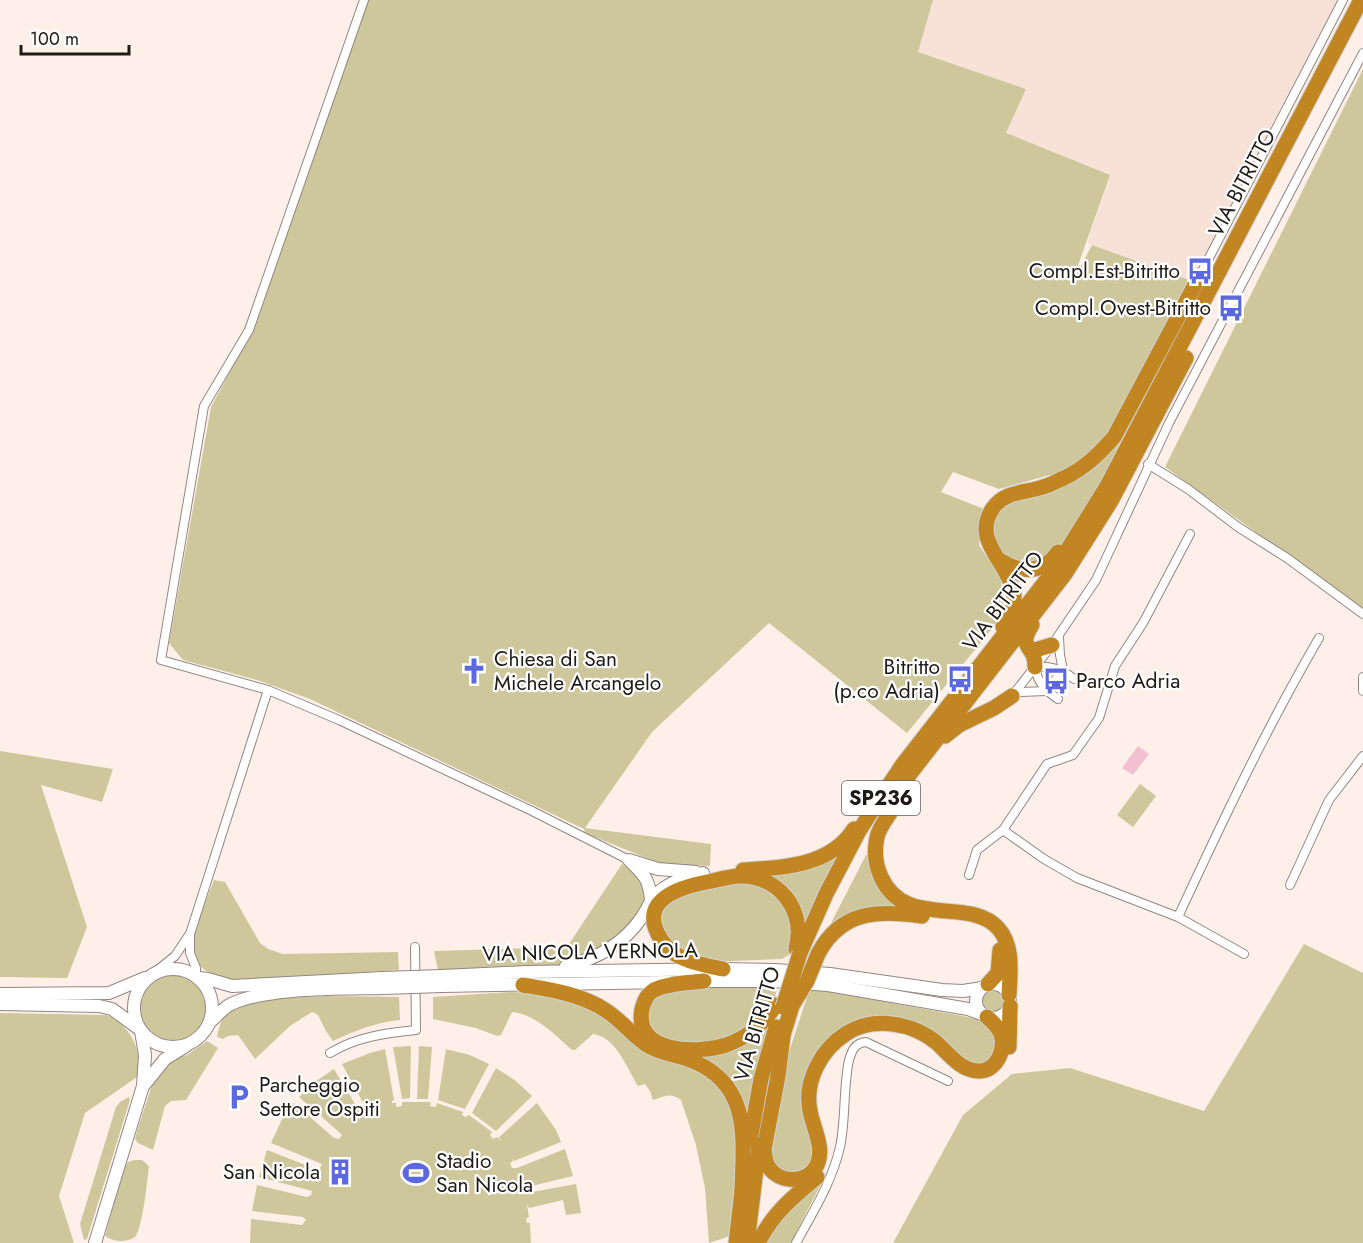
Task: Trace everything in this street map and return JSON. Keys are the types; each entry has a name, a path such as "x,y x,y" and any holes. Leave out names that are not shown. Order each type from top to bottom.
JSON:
{"highway":[{"name":"VIA BITRITTO","path":"736,1243 761,1079 784,1006 826,894 859,831 903,764 1056,568 1097,503 1361,0"},
{"name":"VIA BITRITTO","path":"747,1243 762,1124 783,1036 784,1006 790,981 855,860 901,786 1052,591 1111,501 1363,20"},
{"path":"987,658 989,644 1006,622 1013,606 1014,593 1006,570 985,535 987,521 993,509 1002,499 1020,491 1042,487 1083,468 1108,444 1114,437 1196,283"},
{"path":"998,560 1017,569 1027,570 1037,569 1054,559 1099,487 1125,451"},
{"path":"1035,667 1036,657 1025,642 1027,633 1059,590 1076,557"},
{"path":"1032,651 1056,639"},
{"path":"758,1243 783,1205 823,1170 827,1151 817,1111 816,1090 824,1069 836,1052 855,1036 873,1031 896,1031 924,1042 952,1068 961,1073 979,1077 997,1072 1007,1055 1010,1045 1010,967 1008,946 998,928 982,918 920,908 907,904 893,895 883,881 878,868 876,844 881,826 896,802 901,786 914,776 934,748 951,730 1012,696"},
{"path":"703,873 789,867 825,854 851,833 887,776 916,737 931,728"},
{"path":"723,969 684,960 660,939 653,915 657,905 667,895 687,886 740,876 769,883 780,889 791,903 797,918 804,955 853,919 867,914 897,912 970,922 991,931 1000,946 1001,956 999,973 985,986"},
{"path":"525,978 590,1002 606,1011 655,1050 695,1062 709,1069 724,1082 735,1100 744,1132 742,1193"},
{"path":"704,981 665,986 648,995 643,1004 641,1016 643,1027 649,1037 660,1044 677,1049 708,1049 725,1045 754,1030 784,1006"},
{"path":"783,1036 778,1077 764,1149 769,1168 776,1175 794,1180 810,1173 817,1165 819,1146 810,1110 809,1090 821,1059 841,1037 867,1025 904,1026 924,1034 967,1068 978,1071 987,1070 994,1065 1002,1046 1001,1035 996,1025 985,1015"}],"main road":[{"path":"630,860 658,869 703,873"},
{"path":"630,860 650,884 651,900"},
{"path":"525,978 599,956 621,941 632,930 651,900 663,888 686,877 703,873"},
{"path":"0,994 109,993 152,974 176,969 197,977 210,994 212,1012 210,1022 203,1033 158,1066 143,1086"},
{"name":"VIA NICOLA VERNOLA","path":"197,977 223,985 242,986 442,981 723,969 830,974 942,990 963,991 985,986"},
{"path":"95,1243 143,1086 145,1055 133,1006 135,995 152,974"},
{"name":"VIA NICOLA VERNOLA","path":"525,978 773,981 828,985 968,1009 985,1015"},
{"name":"VIA NICOLA VERNOLA","path":"210,1022 228,1006 257,996 384,983"},
{"path":"999,984 1007,990 1009,1000 1003,1015 992,1018 985,1015 976,1004 978,992 985,986 999,984"},
{"path":"0,1004 99,1006 112,1009 139,1029 147,1038 162,1046 180,1047 188,1044"}],"street":[{"path":"364,0 249,330 204,406 161,660 267,690 349,725 630,860"},
{"path":"1196,283 1343,0"},
{"path":"1012,696 1056,639 1096,580 1148,464 1363,53"},
{"path":"1148,464 1287,558 1363,614"},
{"path":"969,875 977,850 1003,830 1047,764 1073,755 1100,718 1116,666 1143,623 1190,534"},
{"path":"1178,918 1251,760 1319,638"},
{"path":"1056,639 1063,670"},
{"path":"1035,667 1047,666 1063,670 1074,679"},
{"path":"1035,667 1036,674 1046,691 1058,699"},
{"path":"1012,696 1021,692 1046,691 1063,670"},
{"path":"1363,677 1363,691"},
{"path":"152,974 176,956 190,934 267,690"},
{"path":"1290,885 1329,800 1363,756"},
{"path":"1003,830 1044,859 1077,878 1178,918 1244,954"},
{"path":"190,934 190,953 197,977"},
{"path":"330,1053 356,1040 386,1033 416,1030 415,946"},
{"path":"796,1243 830,1180 840,1146 848,1064 852,1049 859,1042 866,1042 948,1082"}],"shaded area":[{"path":"364,0 933,0 918,52 1026,89 1006,133 1110,175 1071,285 1092,245 1189,280 1110,430 1092,451 1061,476 1050,475 999,489 953,472 941,492 984,509 979,545 1001,579 1004,614 907,733 769,623 652,732 585,828 711,844 710,866 661,864 585,833 584,829 310,699 257,680 183,660 169,643 211,407 256,323"},
{"path":"933,0 1343,0 1196,283 1087,243 1110,175 1005,133 1026,89 918,52"},
{"path":"1363,69 1363,609 1165,467"},
{"path":"1124,434 1089,502 1046,565 1007,565 991,536 993,519 998,511 1016,500 1053,491 1082,477 1100,463"},
{"path":"1138,746 1149,754 1133,775 1122,768"},
{"path":"0,751 113,769 102,802 41,785 87,927 67,978 0,977"},
{"path":"1140,784 1156,796 1133,827 1117,815"},
{"path":"843,849 802,932 764,876"},
{"path":"868,854 907,908 828,929 866,855"},
{"path":"622,864 642,879 646,903 616,942 560,965 438,970 434,951 567,947"},
{"path":"214,880 225,882 260,943 268,949 283,954 398,952 399,970 236,981 215,975 201,967 194,956 193,943 201,913"},
{"path":"753,881 776,890 787,906 792,940 789,955 782,959 707,962 678,949 660,930 664,907 692,888"},
{"path":"1304,944 1363,973 1363,1243 893,1243 963,1115 1012,1074 1070,1068 1204,1111"},
{"path":"166,975 182,975 191,978 201,988 207,1002 203,1024 190,1038 174,1042 159,1038 146,1028 138,1015 137,1000 146,986"},
{"path":"777,987 773,1010 744,1035 677,1046 648,1031 649,1006 652,999 660,994 691,988"},
{"path":"810,988 984,1020 997,1037 992,1060 974,1067 925,1031 857,1026 810,1073 817,1158 797,1176 773,1168 769,1140 790,1049"},
{"path":"993,991 1000,994 1003,1001 1000,1008 993,1011 986,1008 983,1001 986,994"},
{"path":"511,992 539,993 585,1006 715,1076 740,1113 734,1229 727,1237 709,1243 705,1188 696,1145 681,1100 671,1095 653,1100 645,1084 638,1086 620,1054 608,1041 593,1034 575,1050 572,1050 537,1021 512,1012 501,1035 497,1036 476,1028 433,1019 433,997"},
{"path":"327,996 399,997 400,1020 358,1030 333,1041 318,1015 312,1012 290,1026 255,1059 238,1035 223,1039 217,1037 225,1015 246,1004 274,999"},
{"path":"0,1013 106,1015 126,1029 138,1052 137,1077 85,1113 59,1196 74,1243 0,1243"},
{"path":"769,1021 746,1120 697,1057"},
{"path":"207,1041 218,1048 186,1100 171,1101 165,1106 153,1150 138,1143 135,1139 137,1131 156,1073 174,1058 187,1055"},
{"path":"411,1046 410,1098 402,1099 393,1047"},
{"path":"419,1046 432,1047 428,1099 417,1099"},
{"name":"Stadio San Nicola","path":"385,1049 394,1100 392,1103 396,1103 396,1107 402,1106 402,1102 431,1102 430,1106 436,1107 437,1103 463,1112 462,1115 465,1117 469,1115 492,1132 490,1135 493,1139 497,1137 501,1141 499,1137 537,1103 556,1130 561,1142 514,1161 512,1158 513,1161 510,1163 512,1168 565,1149 573,1176 523,1188 520,1190 521,1194 576,1184 581,1213 566,1215 563,1200 529,1208 527,1204 529,1218 526,1218 527,1223 530,1223 531,1243 250,1243 251,1219 302,1225 306,1220 303,1217 252,1211 257,1185 307,1197 312,1191 259,1177 267,1150 316,1169 322,1164 271,1143 283,1117 294,1103 334,1138 339,1139 342,1135 299,1097 313,1083 334,1069 361,1114 359,1117 363,1115 365,1118 368,1117 371,1110 370,1108 367,1110 342,1064"},
{"path":"446,1049 470,1055 489,1064 465,1109 438,1100"},
{"path":"496,1068 516,1081 532,1096 496,1131 472,1113"},
{"path":"129,1097 130,1100 87,1239 84,1240 80,1224 116,1107"},
{"path":"142,1160 149,1166 140,1224 135,1237 116,1241 105,1236 123,1171 128,1162"},
{"path":"827,1172 791,1243 762,1243 765,1235"}],"place":[{"name":"Compl.Est-Bitritto","path":"1200,271"},
{"name":"Compl.Ovest-Bitritto","path":"1231,308"},
{"name":"Chiesa di San Michele Arcangelo","path":"474,671"},
{"name":"Bitritto (p.co Adria)","path":"960,679"},
{"name":"Parco Adria","path":"1056,681"},
{"name":"Parcheggio Settore Ospiti","path":"239,1097"},
{"name":"San Nicola","path":"340,1172"},
{"name":"Stadio San Nicola","path":"416,1173"}]}
